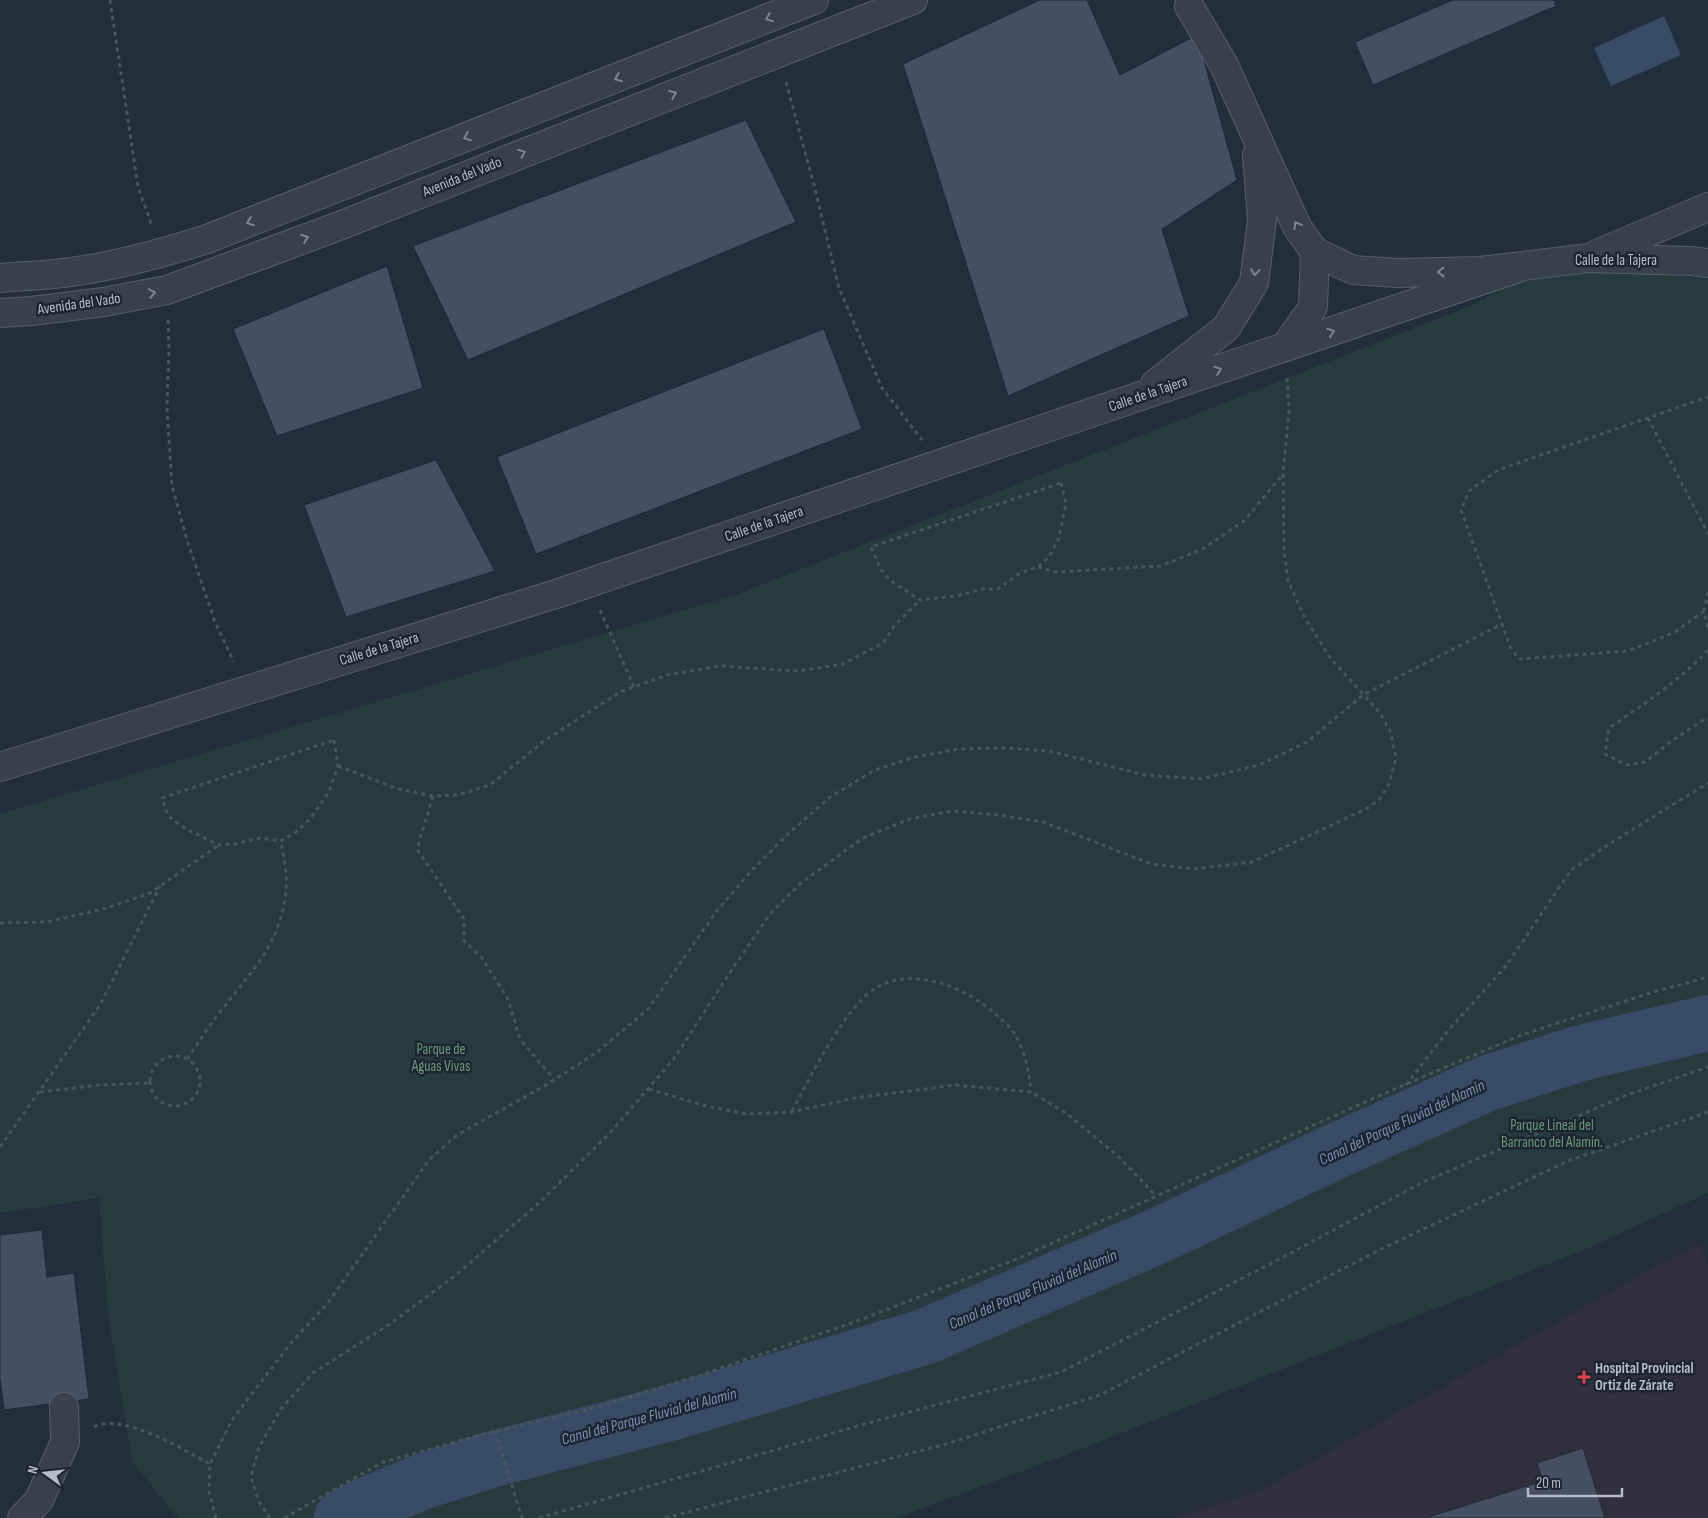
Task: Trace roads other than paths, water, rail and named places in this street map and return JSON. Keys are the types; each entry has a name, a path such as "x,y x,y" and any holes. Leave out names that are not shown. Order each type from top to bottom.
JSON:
{"street":[{"path":"0,278 55,274 111,265 208,239 814,0"},
{"name":"Avenida del Vado","path":"0,313 104,302 167,290 339,226 913,0"},
{"name":"Calle de la Tajera","path":"1186,2 1224,65 1297,227 1315,252 1354,270 1398,273 1480,271 1589,258 1708,262"},
{"path":"1139,397 1226,328 1254,283 1262,220 1256,136"},
{"path":"1589,258 1708,207"},
{"path":"1285,348 1312,307 1315,252"},
{"name":"Calle de la Tajera","path":"0,767 588,583 1524,266"},
{"path":"22,1518 39,1500 65,1442 64,1407"}],"water":[{"path":"1664,16 1681,55 1611,86 1594,48"}],"waterway":[{"name":"Canal del Parque Fluvial del Alamín","path":"342,1518 366,1505 424,1481 490,1460 670,1413 924,1337 1160,1235 1336,1151 1488,1083 1581,1053 1708,1023"}],"place":[{"name":"Hospital Provincial Ortiz de Zárate","path":"1584,1377"}],"park label":[{"name":"Parque de Aguas Vivas","path":"441,1058"},
{"name":"Parque Lineal del Barranco del Alamín.","path":"1552,1134"}]}
